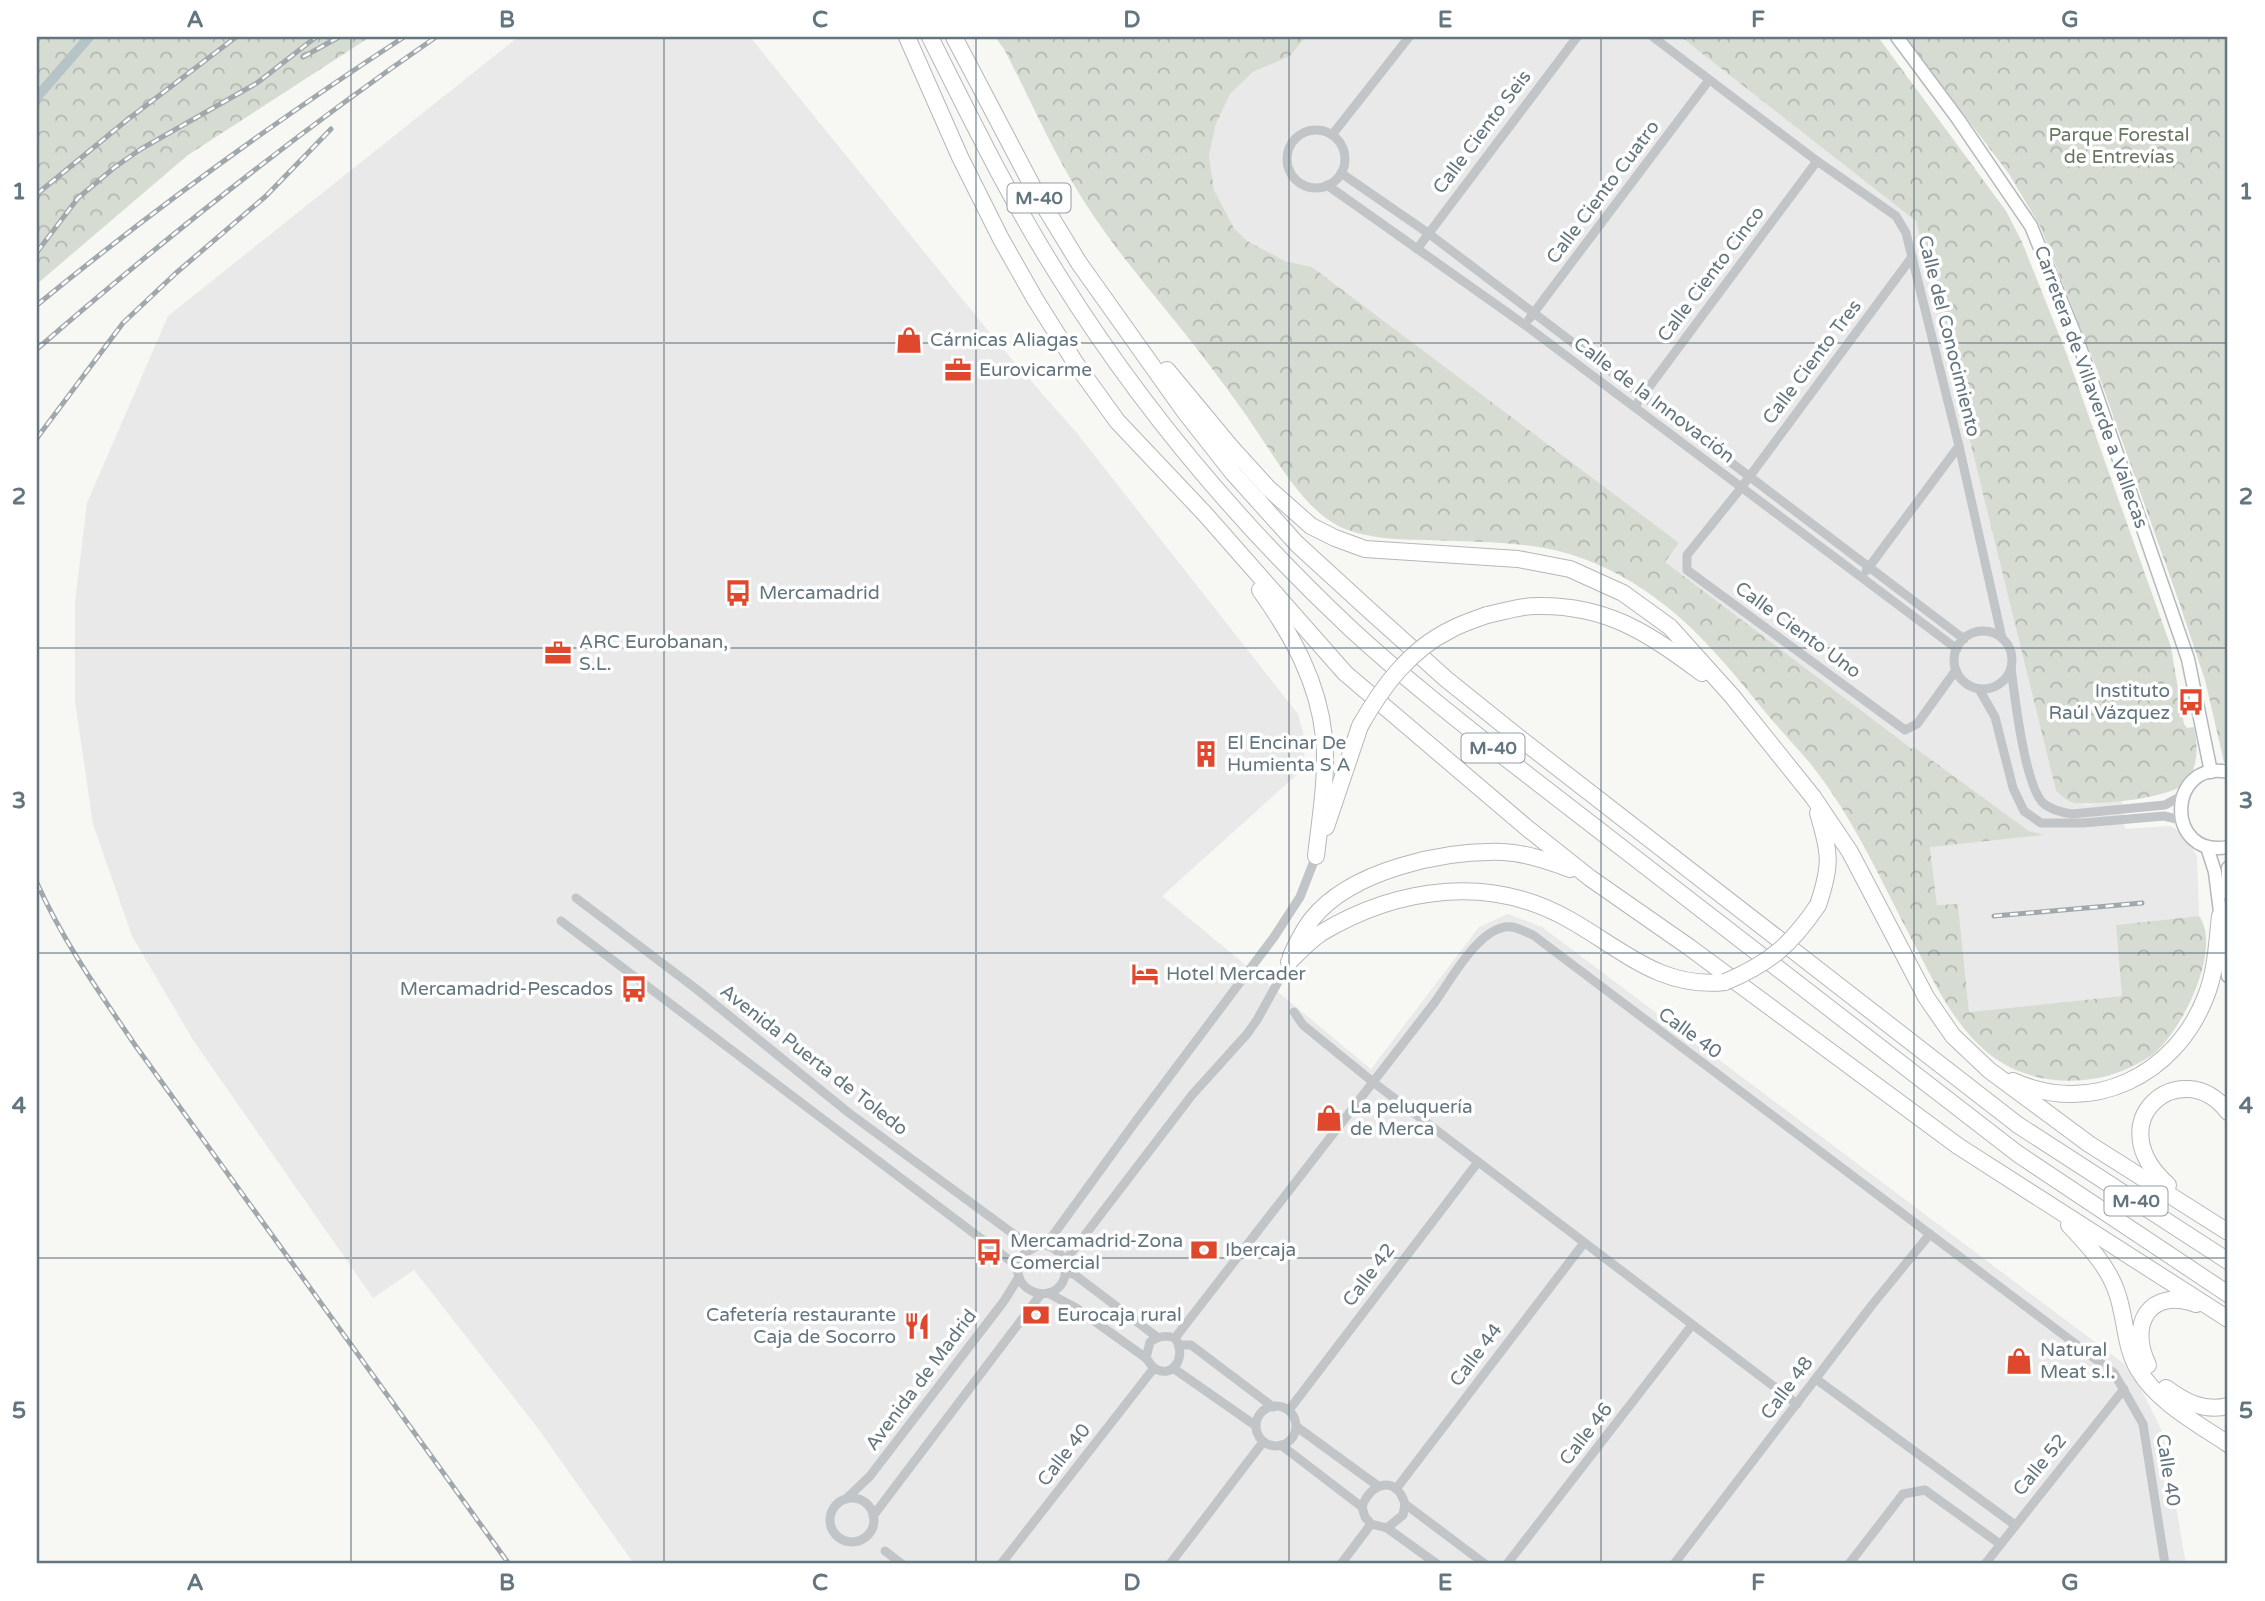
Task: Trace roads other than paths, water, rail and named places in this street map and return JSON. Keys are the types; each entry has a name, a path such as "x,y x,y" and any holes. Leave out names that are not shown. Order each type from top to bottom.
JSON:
{"highway":[{"path":"907,37 960,157 1035,299 1076,364 1117,421 1205,514 1345,673 1590,878 1689,947 1958,1146 2223,1315"},
{"name":"M-40","path":"930,37 1015,203 1058,276 1119,366 1216,489 1280,559 1352,629 1429,697 1507,759 2018,1154 2228,1294"},
{"name":"M-40","path":"954,37 1035,191 1079,263 1185,412 1233,473 1297,544 1446,679 2018,1125 2226,1259"},
{"path":"963,37 1004,132"},
{"path":"1079,263 1230,446 1269,488 1311,526 1365,549 1518,559 1570,569 1623,593 1670,627 1732,696 1813,797 1850,852 1926,997 1953,1036 1989,1070 2089,1144 2227,1231"},
{"path":"1205,514 1287,627 1310,677 1324,738 1323,798 1316,856"},
{"path":"1316,856 1360,726 1377,695 1410,657 1450,629 1487,615 1533,606 1580,608 1624,622 1664,645 1732,696"},
{"path":"1289,961 1319,934 1365,911 1419,894 1482,891 1534,902 1569,919 1635,960 1670,978 1702,984 1725,982 1779,953 1799,933 1818,905 1827,880 1829,850 1813,797"},
{"path":"1289,961 1313,917 1342,894 1375,875 1418,860 1457,854 1504,852 1547,860 1590,878"},
{"path":"1989,1070 2029,1088 2078,1094 2129,1082 2147,1072 2179,1043 2206,996 2214,972 2220,916"},
{"path":"2204,1217 2154,1172 2145,1158 2140,1126 2146,1111 2157,1099 2188,1088 2205,1091 2219,1100 2228,1112"},
{"path":"2050,1205 2092,1249 2116,1290 2137,1368 2156,1393 2228,1444"},
{"path":"2223,1315 2183,1299 2164,1300 2149,1308 2143,1321 2141,1351 2156,1376 2178,1397 2193,1405 2211,1408 2228,1406"}],"main road":[{"name":"Carretera de Villaverde a Vallecas","path":"1897,37 1958,119 2031,226 2080,347 2188,659 2211,772"},
{"path":"2228,772 2211,772 2199,776 2189,784 2180,807 2181,820 2195,841 2207,847 2228,848"},
{"path":"2207,847 2215,872 2228,976"},
{"path":"2228,868 2228,893"}],"street":[{"path":"1332,135 1345,122 1409,37"},
{"name":"Calle Ciento Seis","path":"1417,249 1577,37"},
{"name":"Calle del Conocimiento","path":"1653,37 1816,161 1896,216 1906,233 1959,446 2002,638"},
{"name":"Calle Ciento Cuatro","path":"1525,325 1709,80"},
{"path":"1313,130 1332,135 1344,152 1341,173 1327,186 1307,187 1299,182 1292,175 1287,156 1295,138 1313,130"},
{"name":"Calle Ciento Cinco","path":"1634,407 1816,161"},
{"name":"Calle de la Innovación","path":"1341,173 1428,233 1964,639"},
{"name":"Calle de la Innovación","path":"1327,186 1525,325 1957,649"},
{"name":"Calle Ciento Tres","path":"1741,488 1912,257"},
{"path":"1861,579 1959,446"},
{"name":"Calle Ciento Uno","path":"1741,488 1687,555 1687,570 1905,730 1917,724 1956,670"},
{"path":"2181,820 2164,816 2081,823 2040,823 2024,811 2013,788 1995,717 1979,689 1965,682 1956,670 1957,649 1971,634 1987,632 2002,638 2011,652 2018,722 2030,776 2043,803 2063,813 2072,814 2165,805 2183,795"},
{"path":"1979,689 1995,687 2002,682 2011,668"},
{"path":"1178,1342 1179,1361 1173,1368 1154,1368 1146,1358 1076,1308 1045,1293 1032,1292 1019,1278 1017,1266 1031,1247 1051,1238 1274,937 1300,897 1316,856"},
{"name":"Avenida Puerta de Toledo","path":"576,898 695,988 849,1113 1031,1247"},
{"name":"Avenida Puerta de Toledo","path":"561,921 1017,1266"},
{"name":"Calle 40","path":"1178,1342 1473,949 1491,931 1511,927 1534,935 2114,1373 2143,1424 2165,1564"},
{"path":"1065,1261 1192,1094 1247,1034 1289,961"},
{"path":"1294,1012 1303,1025 1373,1082 1797,1404"},
{"name":"Calle 42","path":"1289,1410 1478,1163"},
{"name":"Calle 48","path":"1674,1564 1872,1305 1930,1234"},
{"name":"Calle 44","path":"1396,1489 1584,1243"},
{"path":"873,1516 866,1504 860,1500 846,1499 834,1507 830,1521 835,1535 848,1542 862,1540 872,1530 873,1516 1045,1293 1057,1288 1064,1280 1065,1261 1059,1251 1042,1244"},
{"path":"1066,1272 1074,1275 1157,1337"},
{"name":"Avenida de Madrid","path":"846,1499 870,1476 1019,1278"},
{"name":"Calle 46","path":"1507,1564 1692,1325"},
{"path":"1146,1358 1150,1342 1157,1337 1166,1336 1191,1345 1273,1407"},
{"name":"Calle 40","path":"1001,1564 1154,1368"},
{"path":"1173,1368 1256,1426 1263,1442 1282,1445 1290,1440 1297,1427"},
{"path":"1816,1379 2015,1525"},
{"name":"Calle 52","path":"1985,1564 2124,1389"},
{"path":"1256,1426 1264,1411 1273,1407 1289,1410 1297,1427 1378,1486"},
{"path":"1170,1564 1263,1442"},
{"path":"1282,1445 1362,1507 1371,1524 1387,1528 1437,1564"},
{"path":"1362,1507 1366,1496 1378,1486 1387,1485 1396,1489 1405,1504 1403,1515 1387,1528"},
{"path":"1849,1564 1903,1494 1925,1490 2000,1544"},
{"path":"1405,1504 1485,1564"},
{"path":"1340,1564 1371,1524"},
{"path":"884,1551 902,1564"}],"waterway":[{"path":"37,97 89,37"}],"railway":[{"path":"37,194 127,120 236,37"},
{"path":"37,252 78,198 115,167 141,149 257,83 316,37"},
{"path":"303,57 339,37"},
{"path":"37,305 217,166 404,37"},
{"path":"37,349 232,187 436,37"},
{"path":"37,438 123,323 176,273 266,196 331,129"},
{"path":"37,883 70,946 135,1045 509,1564"},
{"path":"1994,916 2142,903"}],"place":[{"name":"Cárnicas Aliagas","path":"909,340"},
{"name":"Eurovicarme","path":"958,370"},
{"name":"Mercamadrid","path":"738,593"},
{"name":"ARC Eurobanan, S.L.","path":"558,653"},
{"name":"Instituto Raúl Vázquez","path":"2191,702"},
{"name":"El Encinar De Humienta S A","path":"1206,754"},
{"name":"Hotel Mercader","path":"1145,974"},
{"name":"Mercamadrid-Pescados","path":"634,989"},
{"name":"La peluquería de Merca","path":"1329,1118"},
{"name":"Ibercaja","path":"1204,1250"},
{"name":"Mercamadrid-Zona Comercial","path":"989,1252"},
{"name":"Eurocaja rural","path":"1036,1315"},
{"name":"Cafetería restaurante Caja de Socorro","path":"917,1326"},
{"name":"Natural Meat s.l.","path":"2019,1361"}],"park label":[{"name":"Parque Forestal de Entrevías","path":"2119,146"}]}
